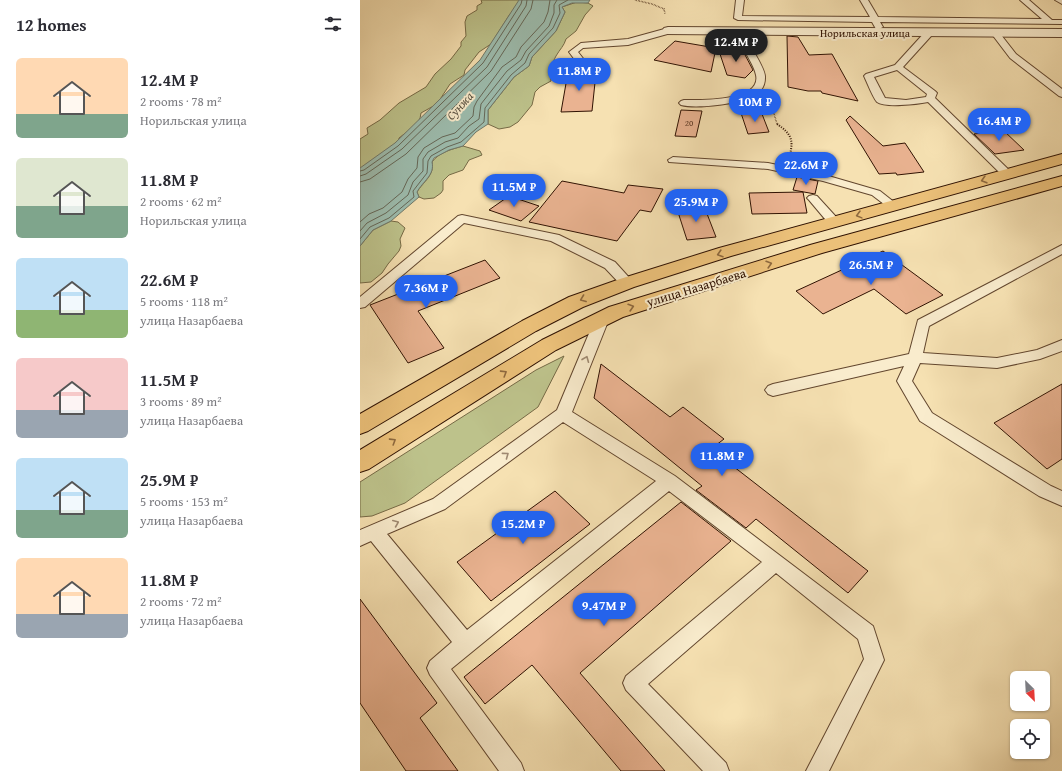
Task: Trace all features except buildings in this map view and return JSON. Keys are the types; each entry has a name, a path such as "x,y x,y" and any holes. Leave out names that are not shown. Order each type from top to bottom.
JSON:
{"main road":[{"name":"улица Назарбаева","path":"360,425 529,326 576,302 627,283 725,252 1006,173 1062,159"},
{"name":"улица Назарбаева","path":"360,462 549,345 616,312 816,249 1062,181"}],"street":[{"name":"Норильская улица","path":"668,31 995,34 1062,33"}],"lane":[{"path":"740,0 738,18 1062,22"},
{"path":"864,0 883,33"},
{"path":"1024,0 1050,22"},
{"path":"584,66 573,52 581,46 628,42 668,31"},
{"path":"684,103 736,99 756,90 761,81 761,76 748,47 755,32"},
{"path":"929,33 898,67 868,76 881,100 906,103 930,99"},
{"path":"995,34 1013,56 1062,94"},
{"path":"898,67 932,93 930,99"},
{"path":"930,99 1006,173"},
{"path":"673,160 768,166 825,178 876,193 893,206"},
{"path":"813,198 834,222"},
{"path":"360,304 409,265 462,219 555,238 610,265 627,283"},
{"path":"1062,249 923,323 915,358 904,381 926,417 1045,491 1062,499"},
{"path":"466,643 367,535 438,504 563,414 602,319"},
{"path":"773,390 915,358 997,363 1040,354 1062,345"},
{"path":"563,414 670,481 866,633 874,660 817,771"},
{"path":"513,771 437,668 466,643 670,481"},
{"path":"718,771 633,683 776,562"}],"path":[{"path":"636,0 664,9 668,31"},
{"path":"761,81 768,94 777,124 789,132 794,144 785,170"}],"green space":[{"path":"481,0 527,0 517,12 510,14 491,44 479,52 465,70 464,75 450,84 437,104 421,113 416,125 399,138 398,146 360,174 360,139 368,134 367,128 380,120 399,103 426,87 435,74 451,59 461,46 461,42 466,36 465,22 467,16 477,10 477,6 482,3"},
{"path":"577,2 588,3 593,6 585,15 576,31 566,39 556,56 553,62 551,81 540,87 535,92 532,105 518,122 510,127 499,129 488,124 488,110 514,77 529,66 532,57 556,31 565,12 562,7"},
{"path":"463,146 480,151 482,155 469,160 463,170 449,175 443,181 443,190 434,198 424,199 419,197 417,192 432,171 432,162 446,151"},
{"path":"391,221 398,222 405,228 400,239 401,246 399,251 382,273 371,282 360,283 360,246 373,230"},
{"path":"564,356 538,407 405,503 372,516 360,517 360,482 536,370"}],"water":[{"name":"Сунжа","path":"519,0 590,0 588,3 572,3 562,7 565,12 556,31 532,57 529,66 514,77 488,110 488,124 476,132 463,146 449,150 434,158 432,162 432,171 417,192 419,197 391,221 373,230 360,246 360,168 395,143 480,60"}]}
